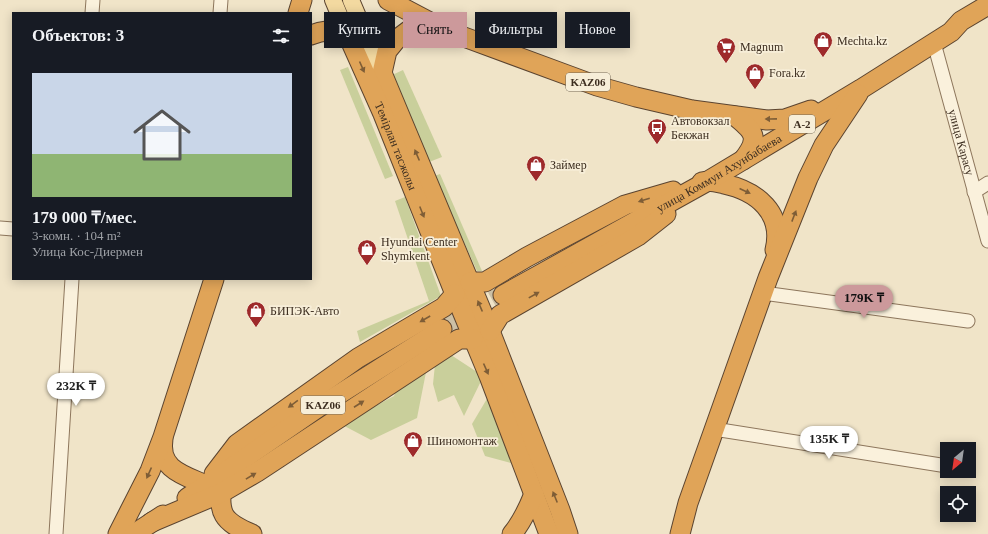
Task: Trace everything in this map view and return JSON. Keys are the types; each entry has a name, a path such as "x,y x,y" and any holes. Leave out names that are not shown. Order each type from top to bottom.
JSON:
{"highway":[{"path":"298,12 302,0"},
{"path":"388,0 411,12"},
{"name":"улица Коммун Ахунбабаева","path":"503,295 744,160 951,32 966,28 986,12"},
{"path":"312,34 324,30"},
{"name":"KАZ06","path":"382,73 387,51 396,40 403,35"},
{"name":"KАZ06","path":"467,38 597,86 636,97 685,108 735,116"},
{"name":"Темірлан тасжолы","path":"354,48 383,114 449,301 466,339 490,376 534,494 564,533"},
{"name":"Темірлан тасжолы","path":"382,73 478,282"},
{"path":"735,116 767,120 785,119 809,111 861,89"},
{"path":"680,534 688,503 765,286 790,227 808,178 824,144 861,89"},
{"path":"735,116 747,125 753,133 754,140 752,148 744,160"},
{"path":"478,282 625,205 708,181 730,185 744,190 755,196 768,208 776,224 777,240 765,286"},
{"path":"490,331 500,315 638,236 708,181"},
{"path":"118,534 150,471 163,437 214,280"},
{"path":"478,282 500,315"},
{"path":"478,282 490,331 560,510 564,533"},
{"path":"252,534 236,527 227,520 222,512 216,484 237,444 358,358 449,301"},
{"name":"KАZ06","path":"134,534 216,484 320,407 442,329"},
{"path":"163,437 161,448 164,458 170,467 183,475 216,484 257,472 466,339"},
{"path":"512,534 518,527 527,511 534,494"},
{"path":"671,534 688,503"}],"main road":[{"name":"Темірлан тасжолы","path":"333,0 338,12"},
{"name":"Темірлан тасжолы","path":"351,0 382,73"}],"street":[{"path":"92,12 93,0"},
{"path":"220,12 221,0"},
{"name":"улица Карасу","path":"934,43 988,242"},
{"path":"974,192 988,183"},
{"path":"0,228 12,229"},
{"path":"56,534 72,280"},
{"path":"765,286 968,321"},
{"path":"714,429 940,465"}],"green space":[{"path":"348,67 393,176 385,179 340,70"},
{"path":"403,70 442,157 429,162 390,76"},
{"path":"440,174 482,271 477,271 434,176"},
{"path":"405,197 441,296 360,342 357,331 429,301 395,201"},
{"path":"448,353 477,372 481,381 464,416 454,395 438,402 433,384 436,355"},
{"path":"428,362 417,418 371,440 333,420 364,412 394,396 398,383"},
{"path":"488,397 518,465 485,456 472,424"}],"tunnel":[{"path":"442,329 503,295"}],"place":[{"name":"Mechta.kz","path":"823,58"},
{"name":"Magnum","path":"726,64"},
{"name":"Fora.kz","path":"755,90"},
{"name":"Автовокзал Бекжан","path":"657,145"},
{"name":"Займер","path":"536,182"},
{"name":"Hyundai Center Shymkent","path":"367,266"},
{"name":"БИПЭК-Авто","path":"256,328"},
{"name":"Шиномонтаж","path":"413,458"}]}
